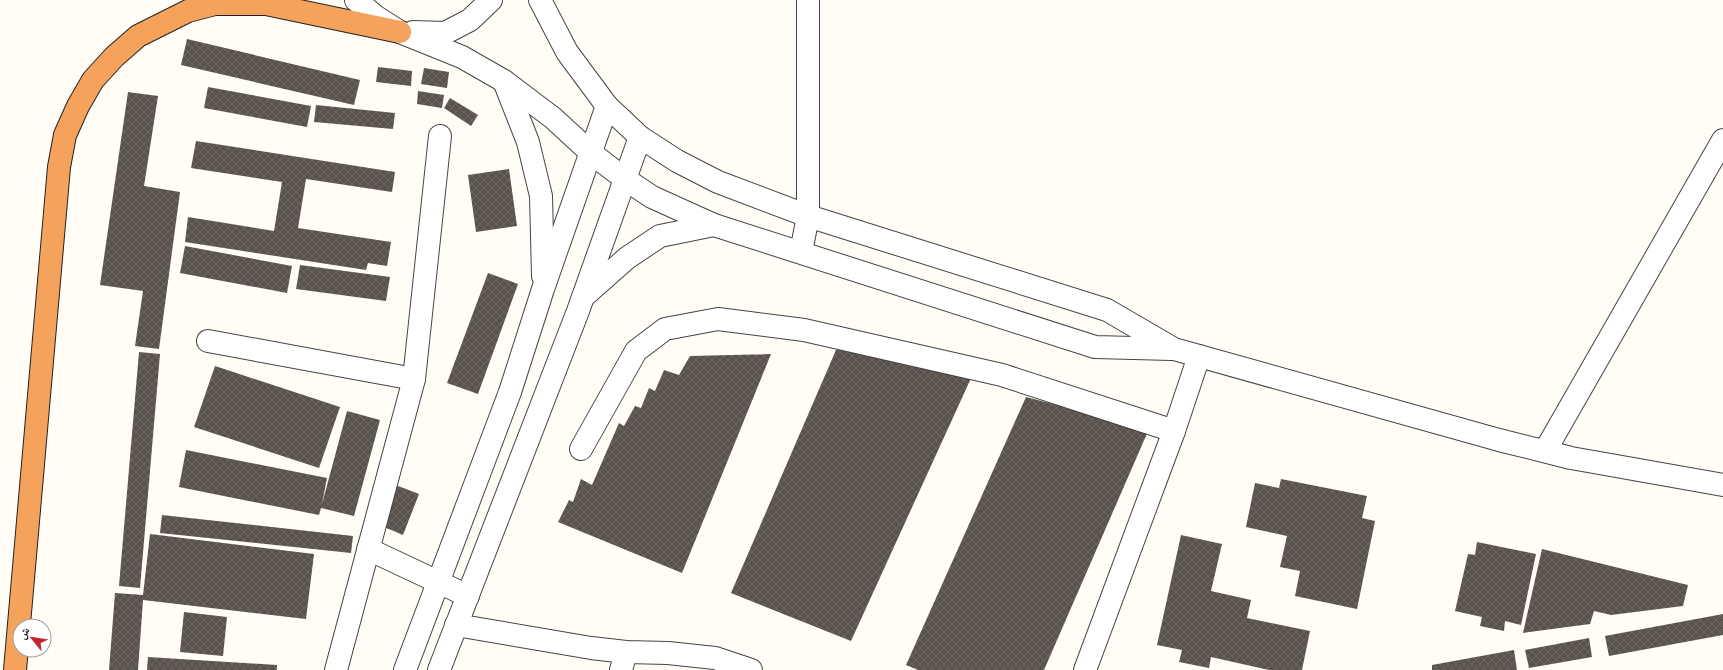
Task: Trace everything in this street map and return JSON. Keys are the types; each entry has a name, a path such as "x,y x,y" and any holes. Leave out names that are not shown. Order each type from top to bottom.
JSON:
{"highway":[{"path":"15,670 59,167 65,135 78,106 93,80 114,57 138,36 188,11 215,4 266,4 400,32"}],"street":[{"path":"356,0 371,8 400,32 462,57 504,81 553,118 591,153 625,179 652,197 714,225 1095,347 1174,349 1572,458 1723,485"},
{"path":"400,32 445,33 470,20 490,0"},
{"path":"540,0 567,52 607,106 640,136 677,161 718,182 808,216 1107,310 1174,349"},
{"path":"801,252 808,216 808,0"},
{"path":"504,81 528,142 541,196 543,289"},
{"path":"405,670 510,392 543,289 607,106"},
{"path":"336,670 414,379 440,136"},
{"path":"439,670 581,298 640,136"},
{"path":"1545,451 1723,140"},
{"path":"581,298 627,258 660,236 714,225"},
{"path":"581,449 636,351 665,329 718,319 804,330 1002,375 1174,431"},
{"path":"208,341 414,379"},
{"path":"1085,670 1174,431 1199,356"},
{"path":"368,549 439,581 468,596"},
{"path":"456,625 592,648 623,661 668,652 715,658 751,670"}],"building":[{"path":"187,39 360,80 354,105 181,65"},
{"path":"378,67 412,71 411,86 376,82"},
{"path":"424,68 449,72 447,88 421,84"},
{"path":"208,87 311,106 307,127 204,108"},
{"path":"418,91 444,95 442,108 417,104"},
{"path":"128,92 158,96 144,186 180,192 159,349 135,346 143,291 100,285"},
{"path":"450,98 478,115 471,126 444,108"},
{"path":"316,105 395,113 393,129 314,122"},
{"path":"196,141 395,172 392,192 306,179 298,228 391,242 387,266 368,263 366,270 185,242 188,217 274,231 282,182 191,168"},
{"path":"509,169 517,226 476,232 468,175"},
{"path":"185,246 292,266 287,293 180,273"},
{"path":"300,265 390,277 386,301 296,289"},
{"path":"488,273 518,284 478,394 447,383"},
{"path":"875,349 972,376 851,641 731,593 836,350"},
{"path":"139,352 160,354 140,588 119,586"},
{"path":"771,354 682,573 558,522 569,500 573,502 581,479 592,485 619,423 624,426 635,406 641,408 649,388 655,391 664,370 679,375 690,356"},
{"path":"215,366 340,407 319,468 194,427"},
{"path":"1026,397 1149,429 1044,670 918,670 906,665"},
{"path":"347,411 380,420 354,516 321,508 319,515 179,487 186,450 327,478 322,504"},
{"path":"1281,479 1367,496 1362,518 1375,521 1357,609 1295,596 1300,571 1280,567 1287,536 1246,527 1255,483 1279,488"},
{"path":"393,484 419,494 403,535 377,524"},
{"path":"162,515 353,536 351,553 160,533"},
{"path":"150,534 314,554 306,619 143,600 138,670 109,670 115,593 143,595"},
{"path":"1181,535 1222,544 1211,591 1251,600 1247,618 1310,631 1302,670 1269,670 1211,657 1209,668 1179,662 1182,650 1157,645"},
{"path":"1477,542 1536,554 1521,625 1505,621 1504,631 1480,626 1482,617 1455,611 1468,554 1475,555"},
{"path":"1542,549 1688,585 1683,606 1611,615 1594,611 1590,624 1523,633"},
{"path":"184,612 227,617 223,656 180,652"},
{"path":"1723,614 1723,635 1609,656 1605,636"},
{"path":"1589,638 1592,657 1529,668 1525,650"},
{"path":"1514,650 1517,670 1432,670 1432,665"},
{"path":"148,657 277,665 277,670 147,670"}]}
